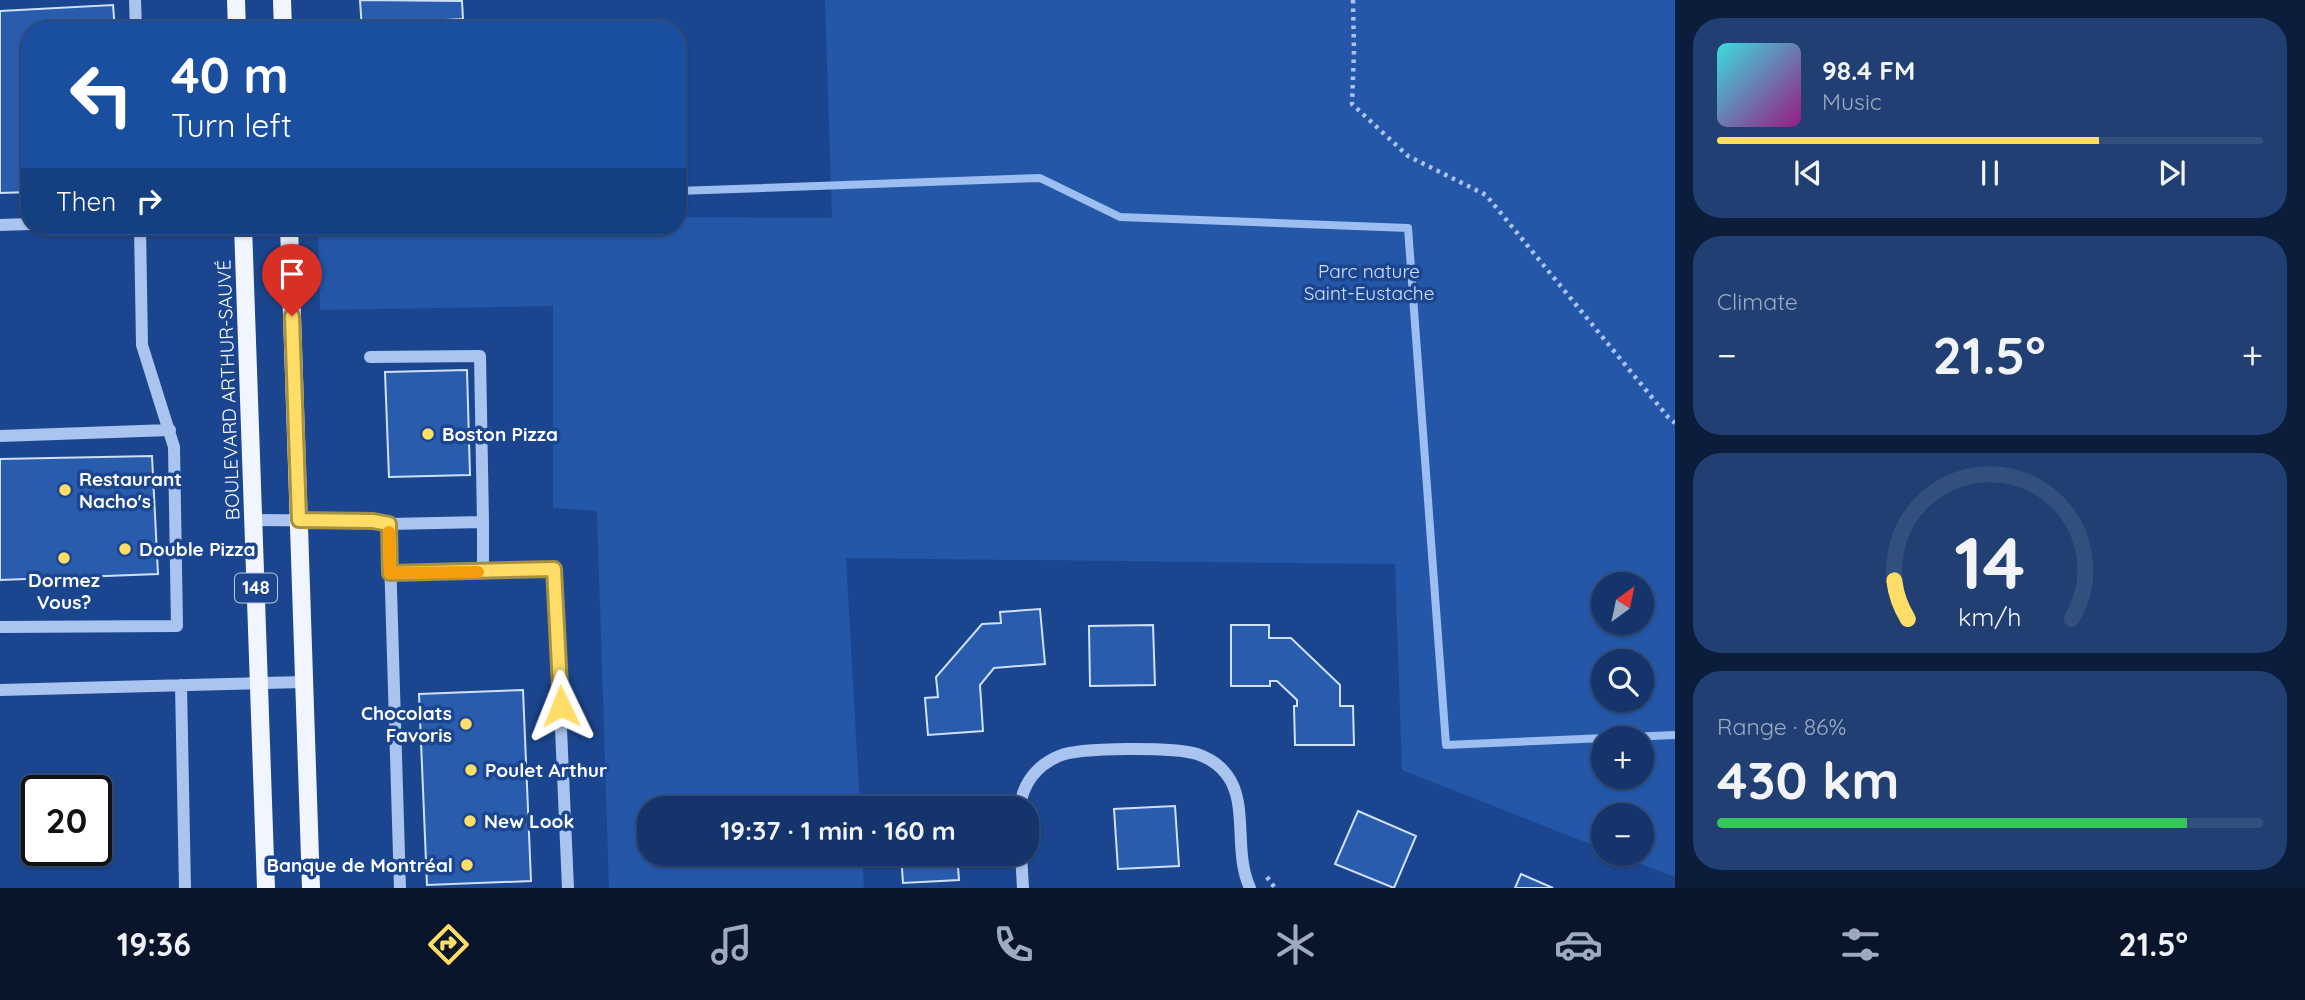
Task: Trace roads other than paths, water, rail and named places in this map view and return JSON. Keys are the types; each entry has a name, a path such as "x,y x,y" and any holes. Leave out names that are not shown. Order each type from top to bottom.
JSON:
{"main road":[{"path":"236,0 237,21"},
{"path":"282,0 283,21"},
{"name":"BOULEVARD ARTHUR-SAUVÉ","path":"243,235 266,888"},
{"name":"148","path":"289,235 310,888"}],"street":[{"path":"135,0 136,21"},
{"path":"0,225 21,224"},
{"path":"0,627 177,626 174,447 142,345 140,235"},
{"path":"370,357 480,356 483,572"},
{"path":"0,436 170,430"},
{"path":"253,520 373,521 389,524 483,522"},
{"path":"389,524 400,888"},
{"path":"390,573 554,569 568,888"},
{"path":"0,690 304,682"},
{"path":"181,685 185,888"},
{"path":"1022,796 1030,778 1047,762 1063,754 1128,750 1195,753 1212,760 1232,782 1238,802 1243,871 1250,888"},
{"path":"1022,866 1023,888"}],"waterway":[{"path":"686,191 1040,178 1120,217 1408,228 1446,745 1675,735"}],"place":[{"name":"Boston Pizza","path":"428,434"},
{"name":"Restaurant Nacho's","path":"65,490"},
{"name":"Double Pizza","path":"125,549"},
{"name":"Dormez Vous?","path":"64,558"},
{"name":"Chocolats Favoris","path":"466,724"},
{"name":"Poulet Arthur","path":"471,770"},
{"name":"New Look","path":"470,821"},
{"name":"Banque de Montréal","path":"467,865"}],"park label":[{"name":"Parc nature Saint-Eustache","path":"1369,282"}]}
